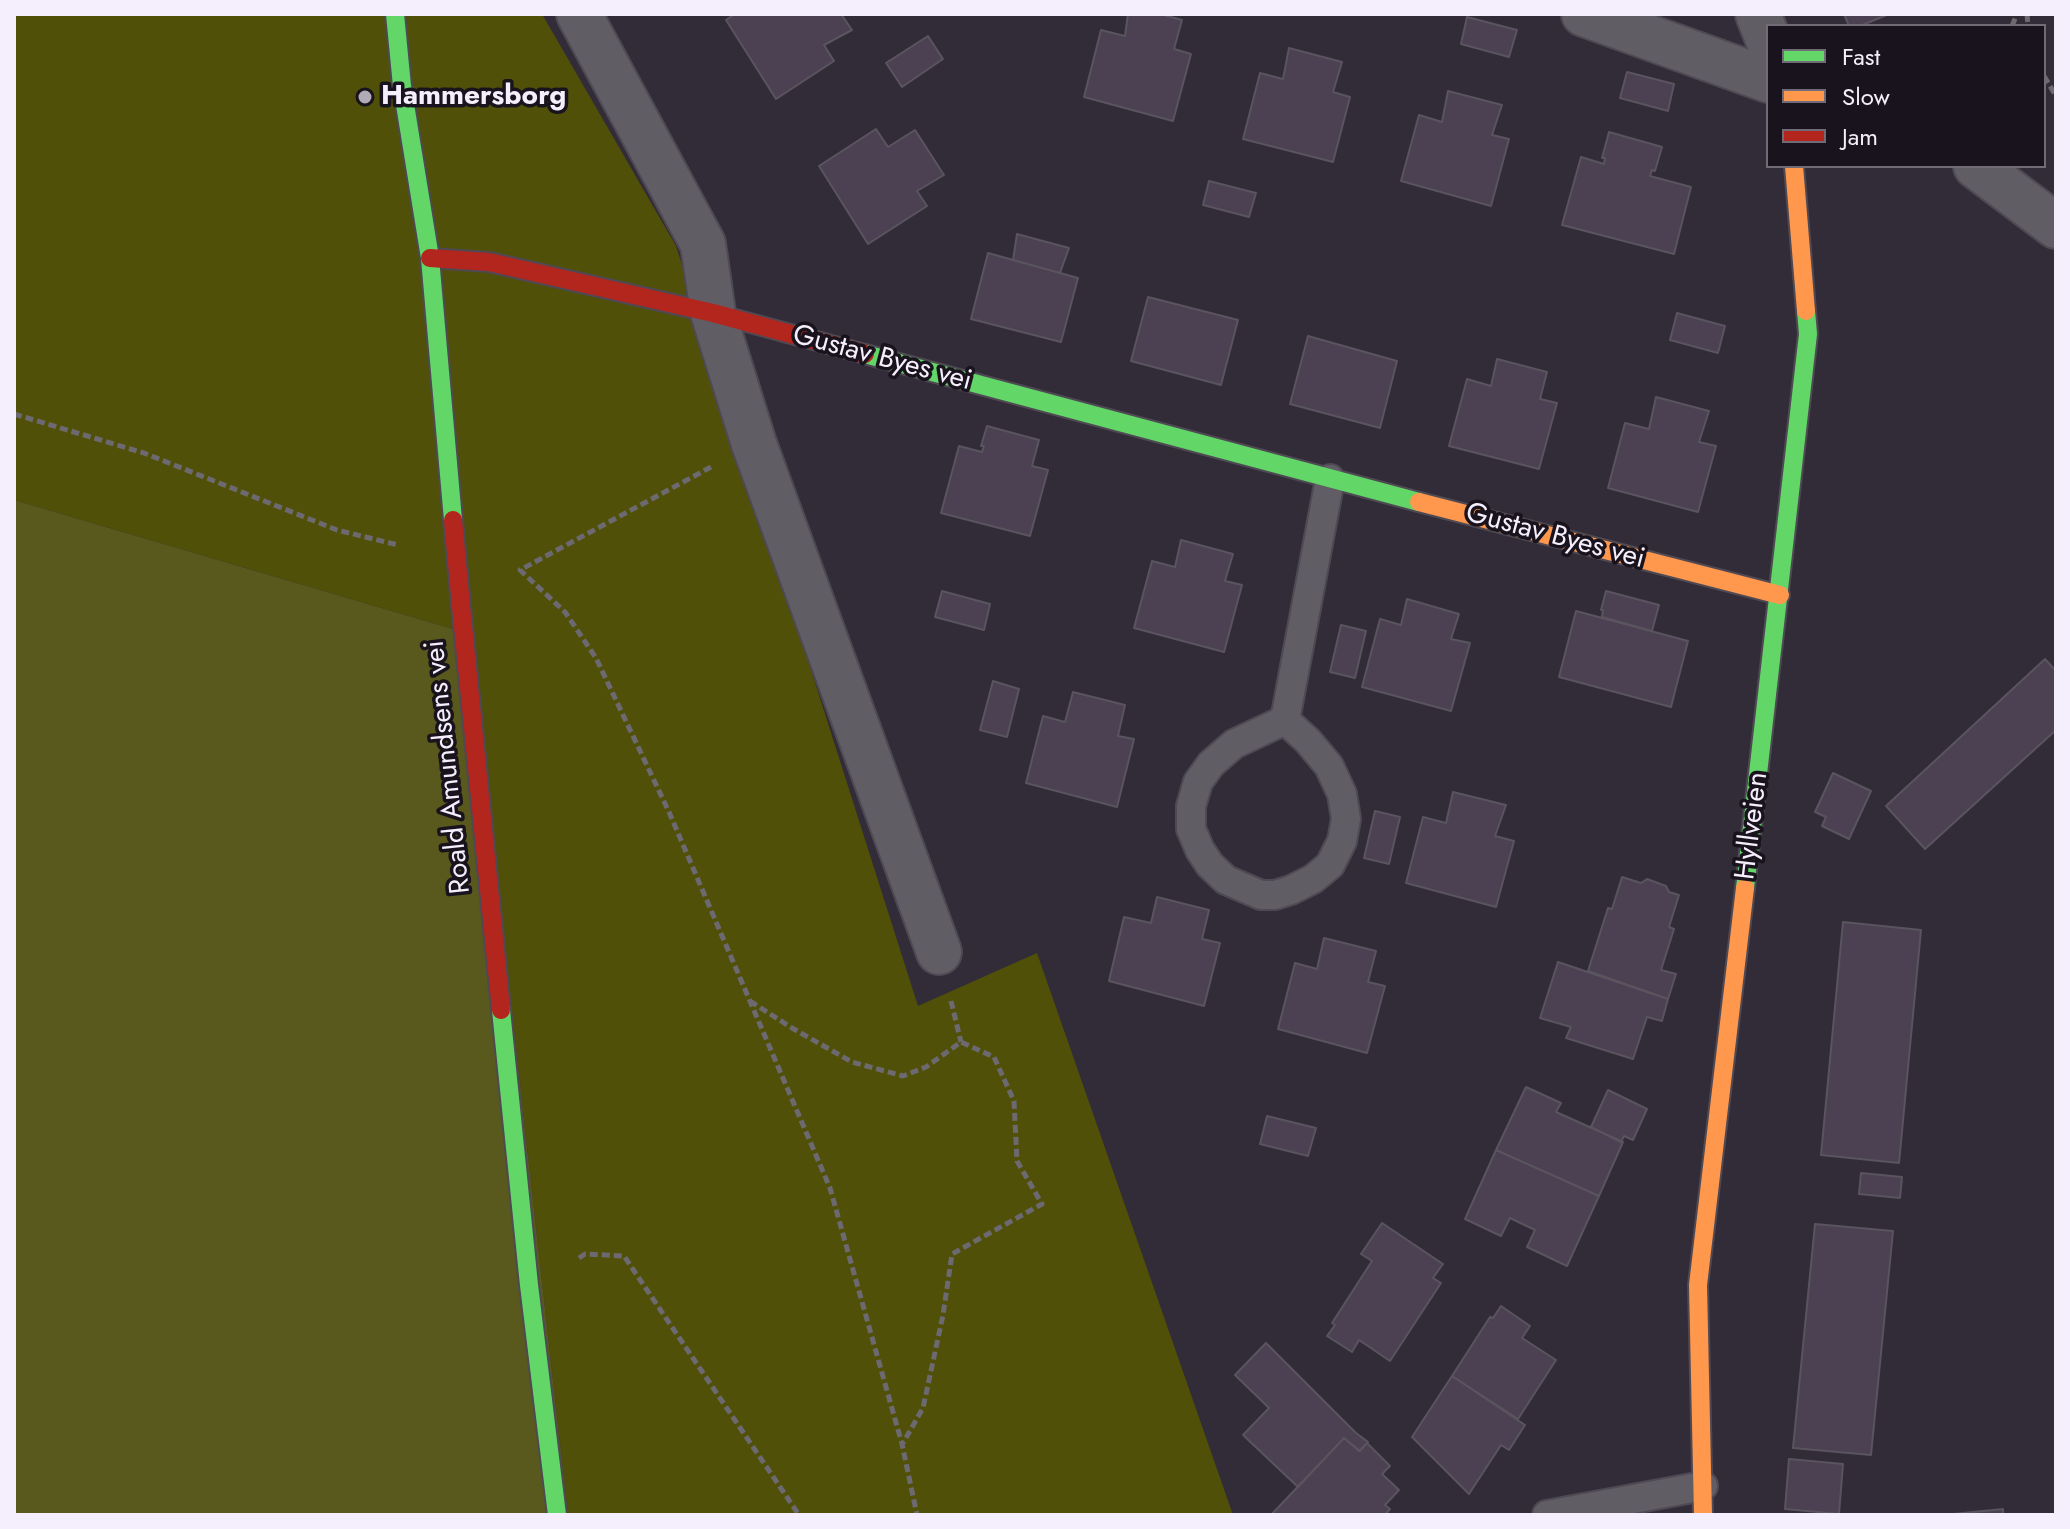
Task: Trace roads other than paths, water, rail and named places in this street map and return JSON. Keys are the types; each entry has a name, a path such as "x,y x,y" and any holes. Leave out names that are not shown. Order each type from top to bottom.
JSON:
{"street":[{"name":"Roald Amundsens vei","path":"395,14 402,86 430,258 461,606 529,1285 557,1515"},
{"path":"579,14 703,244 713,313 754,444 939,952"},
{"path":"1584,14 1766,79"},
{"path":"1758,14 1766,34"},
{"name":"Hyllveien","path":"1703,1515 1698,1285 1808,334 1794,168"},
{"path":"1979,168 2056,226"},
{"name":"Gustav Byes vei","path":"430,258 489,262 713,313 1330,479 1780,595"}],"lane":[{"path":"1285,720 1330,479"},
{"path":"1285,720 1329,766 1342,794 1346,819 1342,841 1330,865 1313,879 1291,890 1261,895 1226,880 1210,865 1191,829 1191,806 1198,782 1211,764 1234,744 1285,720"},
{"path":"1547,1515 1703,1486"}],"place":[{"name":"Hammersborg","path":"365,97"}]}
